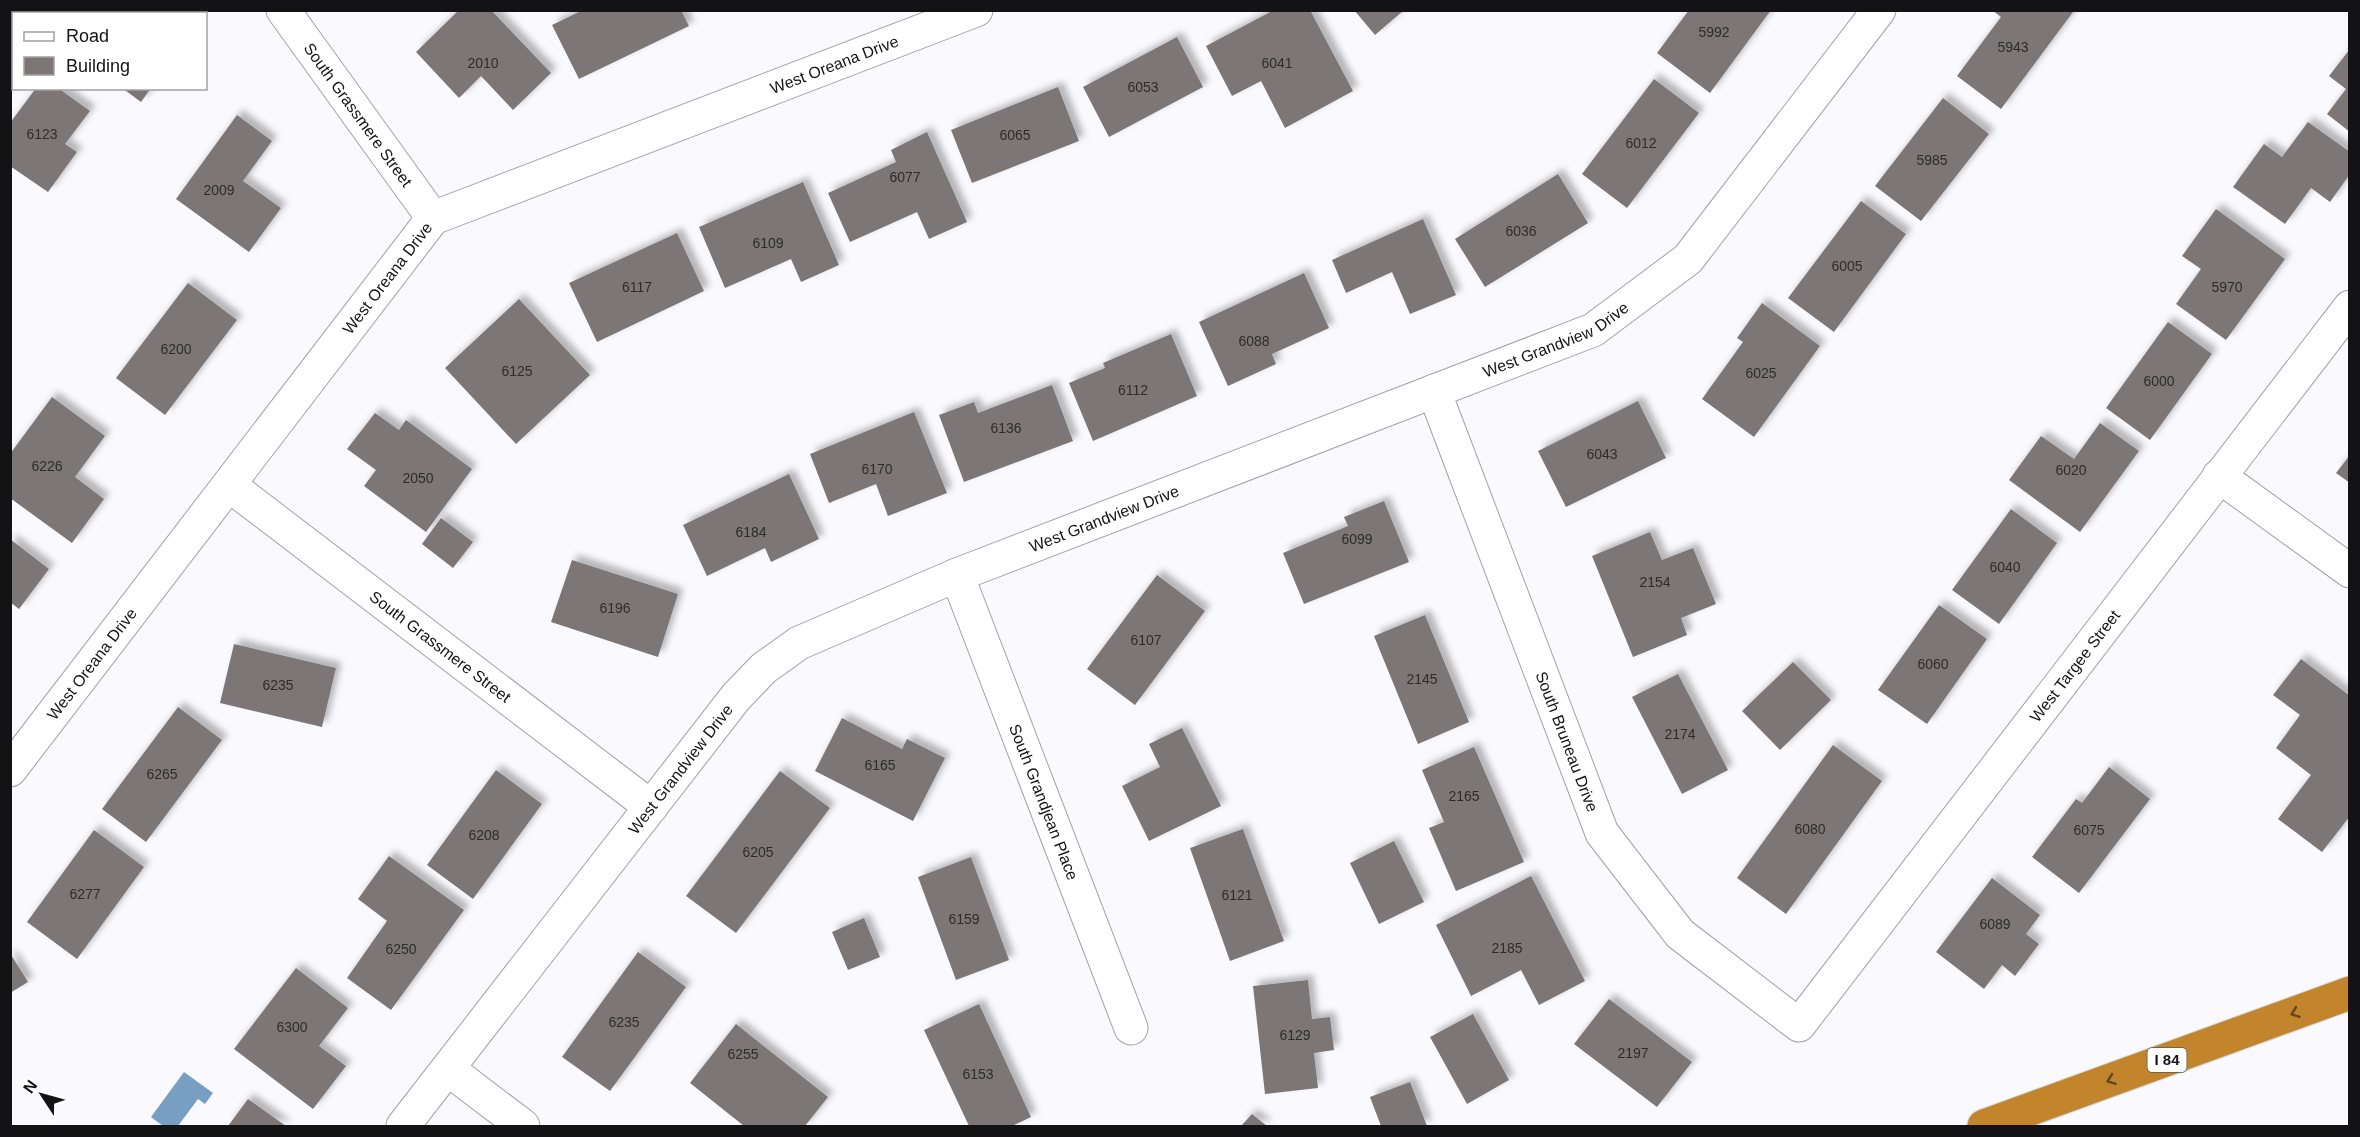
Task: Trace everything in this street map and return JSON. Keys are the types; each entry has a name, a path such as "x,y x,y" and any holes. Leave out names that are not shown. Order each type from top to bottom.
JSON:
{"highway":[{"name":"I 84","path":"1984,1126 2349,993"}],"street":[{"name":"South Grassmere Street","path":"283,10 433,218"},
{"name":"West Oreana Drive","path":"10,770 433,218 976,10"},
{"name":"West Grandview Drive","path":"403,1126 736,697 765,668 799,643 957,575 1593,330 1688,259 1879,10"},
{"name":"West Targee Street","path":"1799,1025 2349,306"},
{"name":"South Bruneau Drive","path":"1434,391 1602,833 1680,934 1799,1025"},
{"path":"2219,476 2349,571"},
{"name":"South Grassmere Street","path":"229,485 651,807"},
{"name":"South Grandjean Place","path":"957,575 1131,1028"},
{"path":"448,1069 523,1126"}],"water":[{"path":"184,1072 213,1093 205,1104 198,1099 178,1126 163,1126 151,1117"}],"building":[{"path":"95,10 162,10 164,12 94,12"},
{"path":"459,10 491,10 551,73 513,110 481,76 459,98 416,52"},
{"path":"583,10 681,10 689,26 579,79 552,25"},
{"path":"1274,10 1310,10 1353,91 1285,128 1261,81 1232,96 1206,46"},
{"path":"1354,10 1404,10 1375,35"},
{"path":"1689,10 1771,10 1710,93 1657,53"},
{"path":"1992,10 2073,12 2001,109 1957,76 2001,17"},
{"path":"1177,37 1203,87 1109,137 1083,87"},
{"path":"2350,49 2350,132 2327,114 2346,89 2329,76"},
{"path":"1654,79 1699,113 1627,208 1582,174"},
{"path":"1058,87 1079,141 972,183 951,130"},
{"path":"35,90 61,90 90,111 65,144 77,152 48,192 10,166 10,123"},
{"path":"125,90 150,90 141,102"},
{"path":"1943,98 1989,134 1921,221 1875,186"},
{"path":"237,115 272,141 243,181 281,208 249,252 176,199"},
{"path":"2308,122 2350,152 2350,174 2330,202 2311,188 2285,224 2233,187 2264,144 2282,157"},
{"path":"927,132 967,222 929,239 917,212 850,242 828,193 896,162 891,150"},
{"path":"1558,174 1588,223 1485,287 1455,239"},
{"path":"803,182 839,265 801,282 791,259 725,288 699,227"},
{"path":"1861,201 1906,234 1834,332 1788,298"},
{"path":"2216,209 2285,259 2226,340 2176,304 2201,269 2182,256"},
{"path":"1423,219 1456,295 1410,314 1392,272 1346,293 1332,260"},
{"path":"677,233 704,291 597,342 569,283"},
{"path":"1304,273 1329,328 1272,354 1276,364 1228,386 1199,322"},
{"path":"188,283 237,320 165,415 116,378"},
{"path":"519,299 590,375 516,444 445,368"},
{"path":"1762,303 1820,346 1754,437 1702,399 1743,342 1737,338"},
{"path":"2168,322 2212,354 2150,440 2106,408"},
{"path":"1171,334 1197,396 1093,441 1069,383 1105,368 1103,363"},
{"path":"1052,385 1073,441 964,482 939,415 974,402 978,413"},
{"path":"52,397 105,436 75,477 104,499 72,543 10,498 10,454"},
{"path":"1638,401 1666,458 1566,507 1538,451"},
{"path":"914,412 947,493 888,516 876,484 829,503 810,454"},
{"path":"375,413 399,430 406,420 472,469 426,532 364,486 376,470 347,449"},
{"path":"2100,423 2139,451 2080,532 2009,480 2041,436 2074,459"},
{"path":"2350,455 2350,483 2336,473"},
{"path":"789,474 819,539 771,562 765,548 707,576 683,525"},
{"path":"1384,501 1409,562 1304,604 1283,553 1348,526 1344,517"},
{"path":"2011,509 2057,543 1999,624 1952,590"},
{"path":"441,518 473,542 453,568 422,544"},
{"path":"1650,532 1662,560 1693,548 1716,604 1681,618 1687,635 1633,657 1592,556"},
{"path":"10,539 49,569 19,609 10,602"},
{"path":"572,560 678,594 658,657 551,622"},
{"path":"1157,575 1205,611 1135,705 1087,669"},
{"path":"1939,605 1987,639 1927,724 1878,690"},
{"path":"1425,615 1469,722 1418,744 1374,636"},
{"path":"234,644 336,668 322,727 220,703"},
{"path":"2301,659 2350,696 2350,816 2322,852 2278,819 2311,775 2276,748 2300,715 2273,695"},
{"path":"1793,662 1831,700 1780,750 1742,711"},
{"path":"1678,674 1728,770 1682,794 1632,697"},
{"path":"178,707 222,740 146,842 102,809"},
{"path":"842,718 902,749 907,739 945,758 913,821 815,771"},
{"path":"1182,728 1221,806 1149,841 1122,786 1160,767 1149,744"},
{"path":"1833,745 1882,781 1786,914 1737,878"},
{"path":"1474,747 1524,862 1456,891 1429,828 1444,822 1422,770"},
{"path":"2109,767 2150,799 2079,893 2032,857 2076,799 2082,803"},
{"path":"496,770 542,804 473,899 427,865"},
{"path":"780,771 830,808 736,933 686,896"},
{"path":"1243,829 1284,941 1230,961 1190,848"},
{"path":"94,830 144,867 77,959 27,922"},
{"path":"1394,841 1424,902 1379,924 1350,863"},
{"path":"389,856 464,910 391,1010 347,978 387,921 358,899"},
{"path":"971,857 1009,960 956,980 918,877"},
{"path":"1531,876 1585,981 1539,1005 1521,970 1471,996 1436,925"},
{"path":"1992,878 2040,915 2026,934 2039,944 2015,976 2002,965 1984,989 1936,952"},
{"path":"864,918 880,957 848,970 832,932"},
{"path":"638,952 686,987 610,1091 562,1057"},
{"path":"10,953 28,982 10,993"},
{"path":"296,968 348,1008 319,1046 346,1066 313,1109 234,1049"},
{"path":"1308,980 1312,1019 1330,1017 1334,1050 1314,1053 1318,1088 1265,1094 1253,986"},
{"path":"1609,999 1692,1062 1657,1107 1574,1044"},
{"path":"979,1004 1031,1117 1012,1126 969,1126 924,1030"},
{"path":"1473,1014 1509,1080 1467,1104 1430,1037"},
{"path":"736,1024 828,1097 805,1126 744,1126 690,1083"},
{"path":"1410,1082 1427,1126 1381,1126 1370,1097"},
{"path":"248,1099 286,1126 228,1126"},
{"path":"1252,1114 1267,1126 1241,1126"}]}
